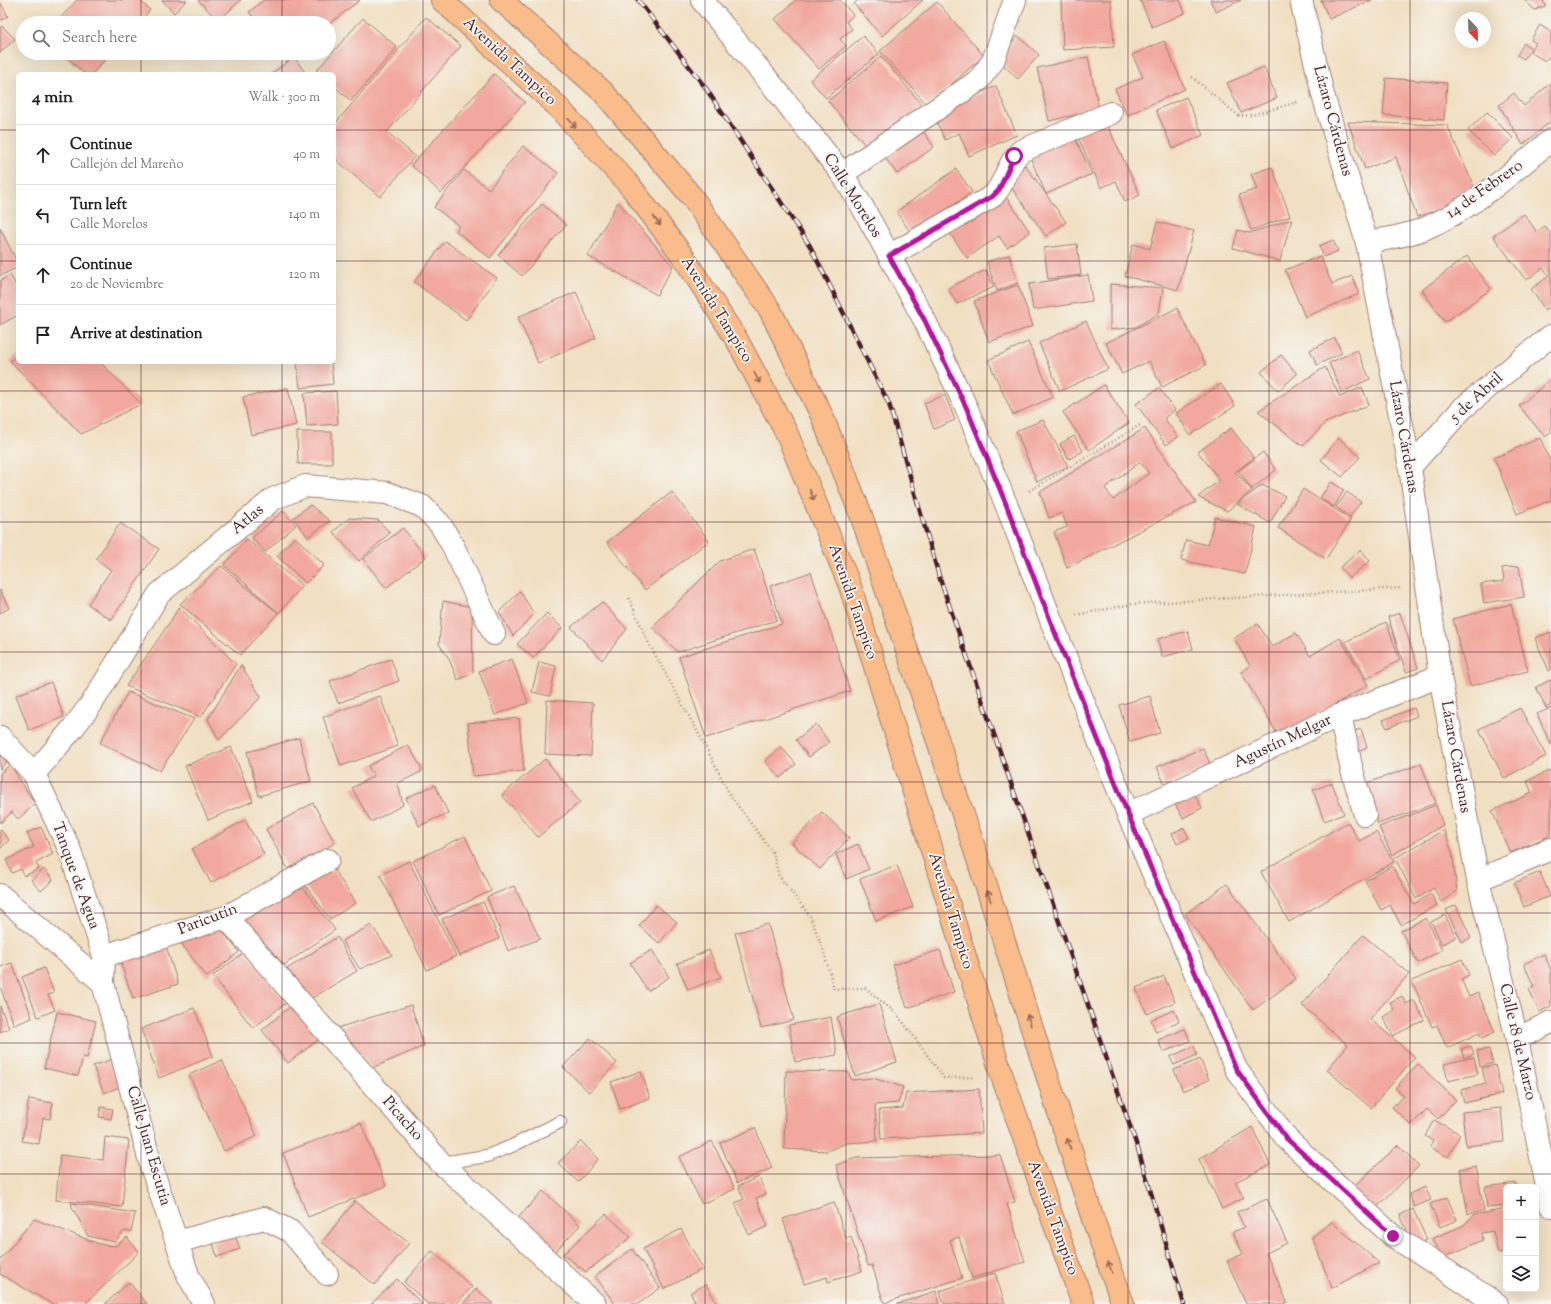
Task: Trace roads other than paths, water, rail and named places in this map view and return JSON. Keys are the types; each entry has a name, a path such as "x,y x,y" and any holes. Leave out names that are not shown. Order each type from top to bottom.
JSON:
{"main road":[{"name":"Avenida Tampico","path":"442,0 556,104 631,187 682,255 737,340 783,427 850,586 1002,1076 1083,1304"},
{"path":"501,0 603,92 692,197 770,310 822,416 861,515 964,819 1090,1212 1123,1304"}],"street":[{"name":"Calle Morelos","path":"702,0 782,97 842,174 862,206 925,321 967,409 1128,814 1236,1069 1287,1139 1393,1236 1498,1304"},
{"path":"842,174 979,80 993,61 1015,0"},
{"name":"Lázaro Cárdenas","path":"1301,0 1323,95 1367,244 1410,467 1426,587 1440,676 1478,880"},
{"path":"889,256 993,196 999,190 1014,156 1021,151 1111,113"},
{"name":"14 de Febrero","path":"1367,244 1425,229 1459,211 1512,172 1551,140"},
{"name":"5 de Abril","path":"1410,467 1464,408 1532,350 1551,336"},
{"name":"Atlas","path":"34,774 92,703 159,594 273,499 305,486 387,493 422,506 440,524 453,546 494,634"},
{"name":"Agustín Melgar","path":"1128,814 1340,715 1440,676"},
{"path":"1340,715 1352,770 1365,815"},
{"name":"Tanque de Agua","path":"0,738 34,774 69,848 104,956 103,983"},
{"path":"1478,880 1551,849"},
{"name":"Paricutín","path":"104,956 226,917 328,860"},
{"name":"Calle 18 de Marzo","path":"1478,880 1517,1039 1551,1206"},
{"path":"0,895 103,983"},
{"name":"Picacho","path":"226,917 441,1163 595,1304"},
{"name":"Calle Juan Escutia","path":"103,983 151,1166 188,1275 204,1304"},
{"path":"1517,1039 1551,1022"},
{"path":"177,1242 264,1218 290,1231 327,1274"}],"lane":[{"path":"441,1163 487,1156 512,1146 560,1122"}],"railway":[{"path":"638,0 705,87 810,246 889,404 939,576 1138,1149 1184,1304"}]}
